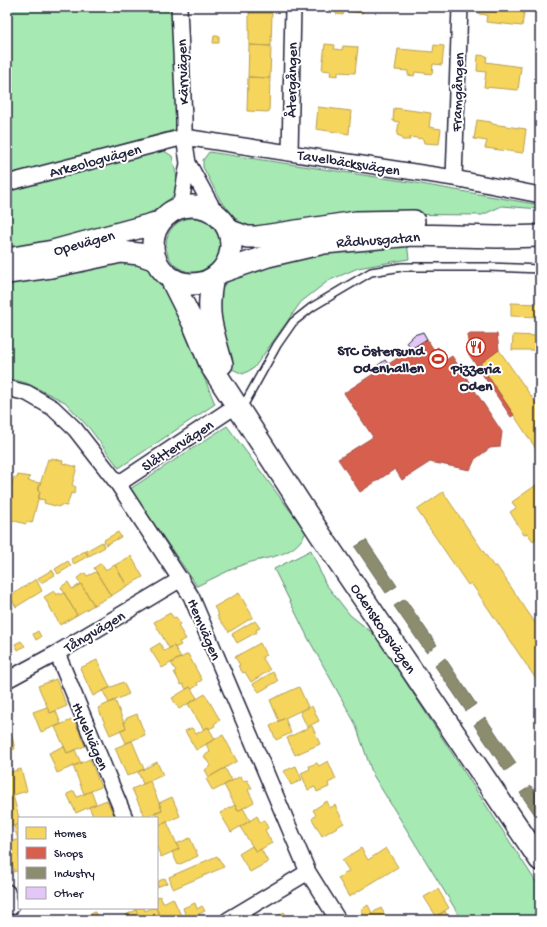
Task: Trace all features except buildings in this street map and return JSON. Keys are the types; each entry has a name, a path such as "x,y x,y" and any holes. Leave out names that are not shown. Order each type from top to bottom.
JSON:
{"main road":[{"path":"192,206 205,208 222,222 232,242 231,254 227,264 217,275 205,283 193,285 171,279 164,273 156,260 153,243 155,232 160,222 169,214 180,208 192,206"},
{"name":"Opevägen","path":"7,259 53,251 160,222"},
{"name":"Rådhusgatan","path":"222,222 247,237 257,237 356,222 453,222 540,227"},
{"name":"Rådhusgatan","path":"217,275 268,256 324,243 412,235 498,237 540,236"},
{"name":"Opevägen","path":"7,273 51,267 121,252 139,254 156,260"},
{"name":"Odenskogsvägen","path":"217,275 209,305 210,321 234,400"},
{"name":"Odenskogsvägen","path":"171,279 193,323 211,366 320,534 540,860"}],"street":[{"name":"Kärrvägen","path":"179,7 184,137"},
{"name":"Återgången","path":"290,153 293,7"},
{"name":"Framgången","path":"454,178 460,7"},
{"name":"Tavelbäcksvägen","path":"184,137 454,178 540,195"},
{"path":"180,208 188,163 184,137"},
{"name":"Arkeologvägen","path":"7,183 184,137"},
{"path":"188,163 222,222"},
{"name":"Hemvägen","path":"7,388 27,393 53,408 76,429 118,484 191,596 308,872 338,920"},
{"name":"Slåttervägen","path":"118,484 234,400"},
{"name":"Tångvägen","path":"7,680 57,653 181,580"},
{"name":"Hyvelvägen","path":"57,653 125,817"},
{"path":"228,920 308,872"},
{"path":"7,892 11,907"}],"lane":[{"path":"234,400 246,401 277,345 293,322 312,307 371,272 402,267 488,267 540,269"}],"green space":[{"path":"7,7 174,7 178,129 7,176 7,90 13,88 7,49"},
{"path":"161,149 172,156 177,178 174,194 165,205 141,217 7,252 7,191"},
{"path":"209,152 410,182 540,205 540,209 502,206 482,215 363,214 259,229 242,225 220,200 203,167 203,160"},
{"path":"188,218 198,218 212,226 218,235 220,245 218,255 212,264 198,272 188,272 178,267 171,260 166,250 166,240 171,230 178,223"},
{"path":"407,242 409,259 358,268 328,281 301,302 254,368 243,374 232,369 226,356 215,308 223,286 237,275 331,249"},
{"path":"118,262 138,263 149,270 160,283 181,318 215,404 119,468 90,429 65,402 26,383 7,378 7,280"},
{"path":"227,426 306,532 301,541 287,552 242,565 197,586 130,489"},
{"path":"311,550 325,583 350,615 375,635 540,888 540,920 462,920 373,775 355,723 308,638 274,569"}],"place":[{"name":"Pizzeria Oden","path":"476,347"},
{"name":"STC Östersund Odenhallen","path":"438,359"}]}
